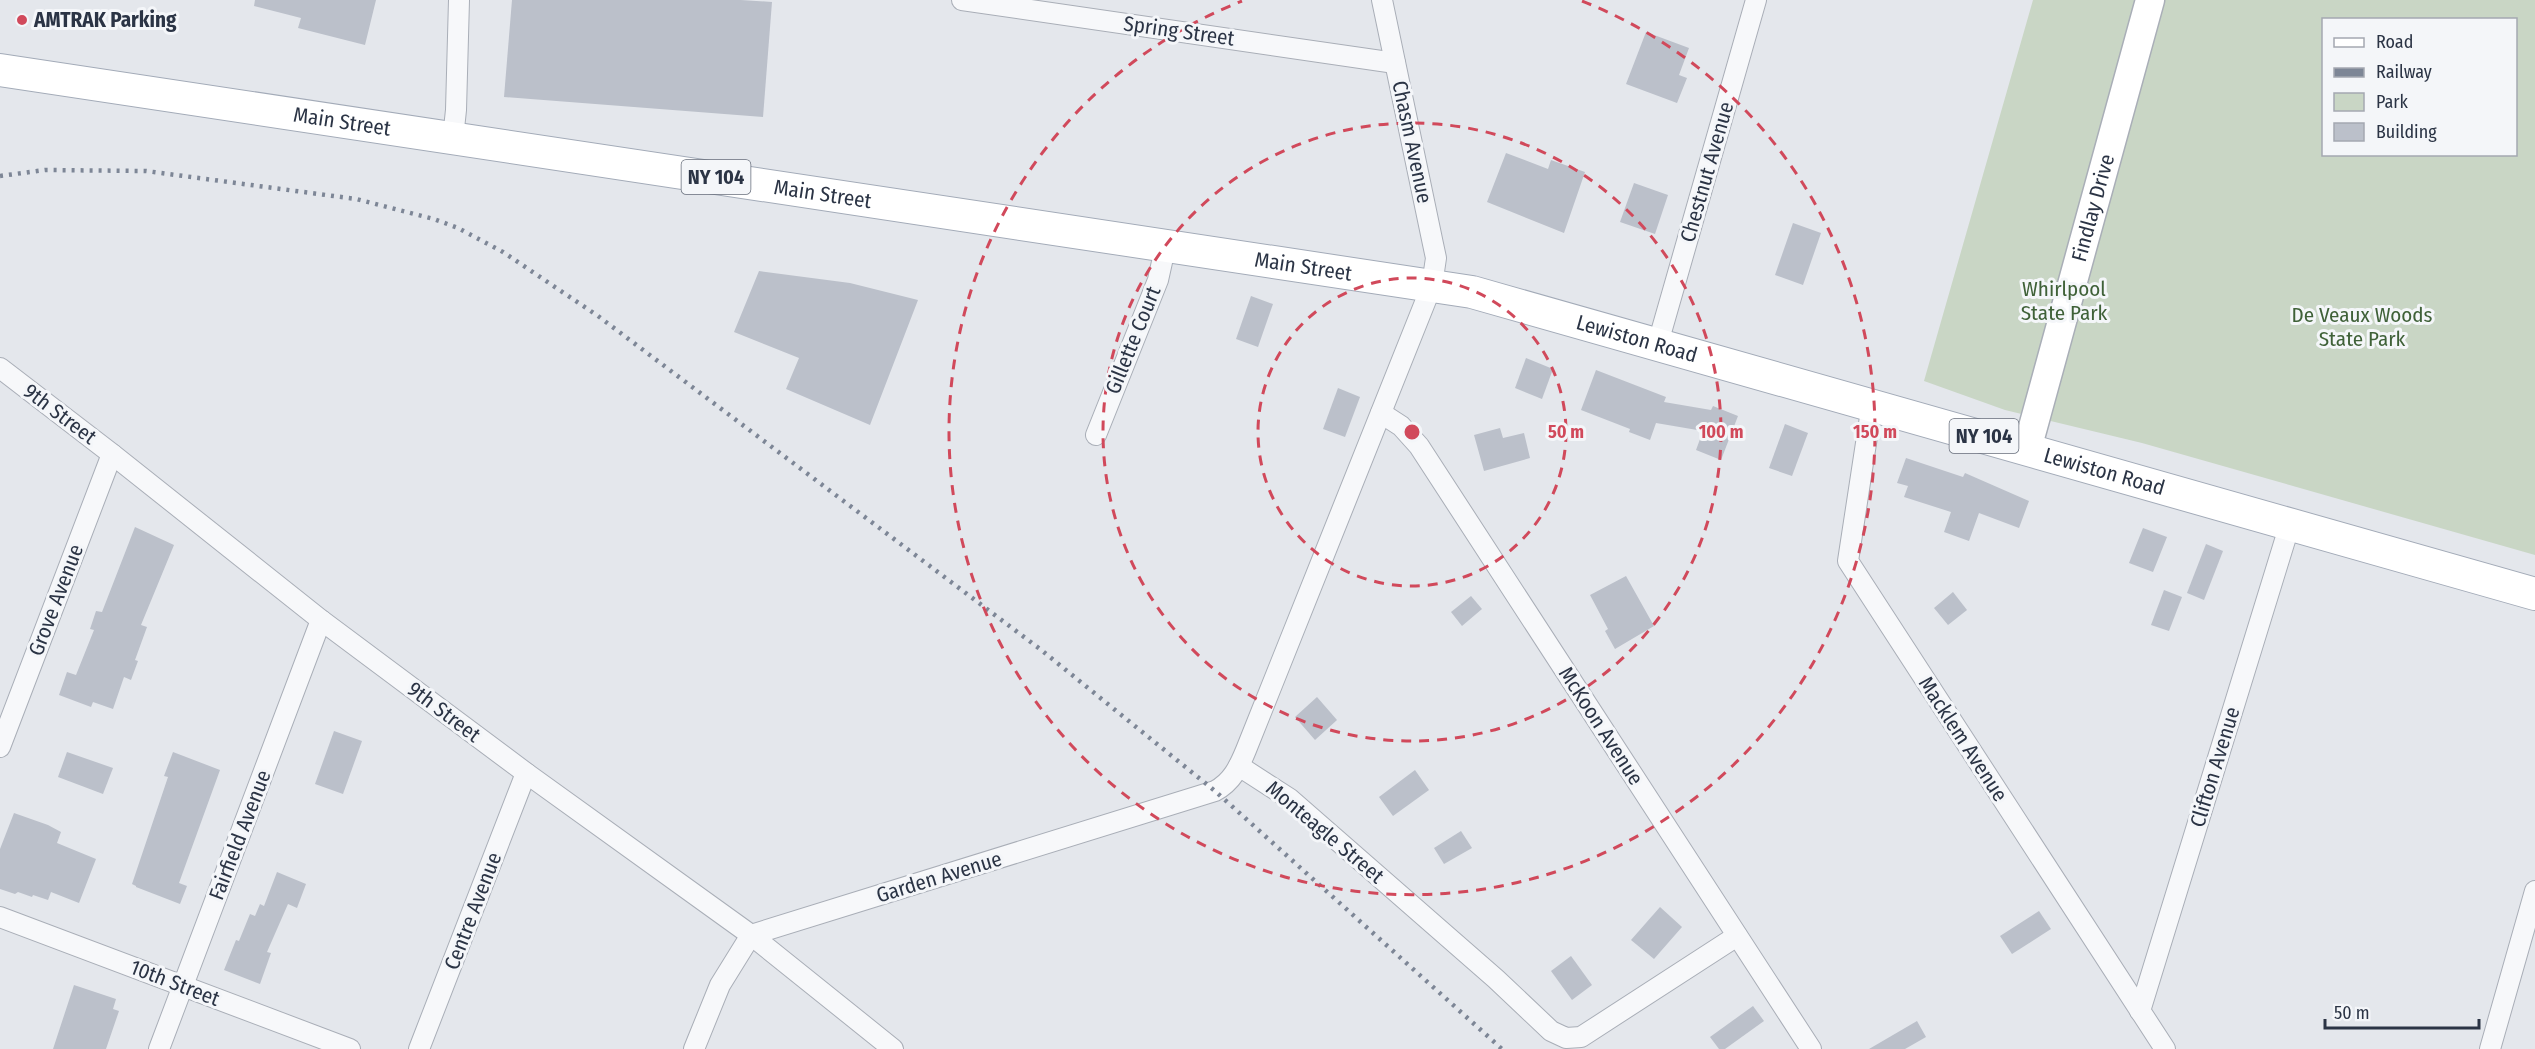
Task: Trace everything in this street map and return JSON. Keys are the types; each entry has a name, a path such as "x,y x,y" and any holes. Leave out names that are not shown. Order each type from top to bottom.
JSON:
{"main road":[{"name":"Findlay Drive","path":"2027,449 2150,0"},
{"name":"Main Street","path":"0,70 1432,285"},
{"name":"Lewiston Road","path":"1432,285 1519,304 2535,594"}],"street":[{"path":"453,138 459,0"},
{"name":"Spring Street","path":"962,0 1395,63"},
{"name":"Chasm Avenue","path":"1382,0 1436,258 1432,285"},
{"name":"Chestnut Avenue","path":"1658,343 1756,0"},
{"name":"Gillette Court","path":"1096,435 1158,280 1166,244"},
{"path":"1239,766 1432,285"},
{"name":"9th Street","path":"0,368 321,620 526,774 751,935 892,1049"},
{"name":"Macklem Avenue","path":"1872,404 1848,561 2165,1049"},
{"name":"McKoon Avenue","path":"1381,413 1401,426 1419,446 1811,1049"},
{"name":"Grove Avenue","path":"0,747 112,454"},
{"name":"Clifton Avenue","path":"2140,1011 2290,524"},
{"name":"Fairfield Avenue","path":"159,1049 321,620"},
{"name":"Garden Avenue","path":"751,935 1215,791 1229,782 1239,766"},
{"name":"Monteagle Street","path":"1239,766 1290,799 1496,979 1551,1031 1566,1038 1581,1037 1737,936"},
{"name":"Centre Avenue","path":"419,1049 526,774"},
{"path":"2490,1049 2530,927 2535,891"},
{"name":"10th Street","path":"0,917 350,1049"},
{"path":"694,1049 720,984 751,935"}],"green space":[{"path":"2033,0 2535,0 2535,555 2142,443 2005,410 1924,381"}],"building":[{"path":"255,0 376,0 365,45 298,28 301,18 254,6"},
{"path":"512,0 772,2 763,117 504,97"},
{"path":"1646,32 1689,48 1679,75 1687,78 1677,103 1626,84"},
{"path":"1506,153 1548,169 1551,160 1585,172 1564,233 1487,202"},
{"path":"1634,183 1668,195 1655,234 1620,222"},
{"path":"1793,223 1821,233 1803,285 1775,275"},
{"path":"759,271 850,283 918,300 870,425 786,389 799,358 734,332"},
{"path":"1251,296 1273,304 1258,347 1236,339"},
{"path":"1526,358 1553,369 1542,399 1515,388"},
{"path":"1596,370 1666,397 1664,402 1711,410 1713,406 1738,416 1721,460 1696,450 1703,431 1656,423 1650,440 1629,432 1630,429 1581,410"},
{"path":"1338,388 1360,397 1345,437 1323,429"},
{"path":"1785,424 1808,433 1792,476 1769,468"},
{"path":"1500,428 1503,438 1524,433 1530,458 1484,471 1474,435"},
{"path":"1906,458 1963,477 1965,473 2029,501 2019,528 1979,513 1969,541 1944,532 1951,512 1904,497 1908,486 1897,483"},
{"path":"135,527 174,545 141,625 147,627 135,660 138,661 131,680 124,677 113,709 93,702 91,707 59,695 67,672 76,675 94,630 90,629 96,611 102,612"},
{"path":"2143,528 2167,537 2153,572 2129,563"},
{"path":"2206,544 2223,551 2204,600 2187,593"},
{"path":"1626,576 1654,626 1615,649 1605,631 1608,629 1590,595"},
{"path":"2164,590 2182,597 2169,631 2151,625"},
{"path":"1953,592 1967,610 1948,625 1934,608"},
{"path":"1471,596 1482,609 1462,626 1451,612"},
{"path":"1317,697 1337,720 1315,740 1295,717"},
{"path":"334,731 362,741 343,794 315,784"},
{"path":"67,752 113,768 103,794 58,777"},
{"path":"173,752 220,770 179,883 187,886 180,904 132,884 168,777 164,776"},
{"path":"1415,770 1429,790 1393,816 1379,797"},
{"path":"14,813 61,832 57,843 96,859 79,903 51,892 48,900 0,889 0,849"},
{"path":"1461,831 1472,848 1444,864 1434,848"},
{"path":"277,872 306,884 297,908 288,904 267,952 271,953 260,984 224,970 250,914 255,916 260,904 264,906"},
{"path":"1660,907 1682,927 1654,959 1631,940"},
{"path":"2039,911 2051,929 2012,954 2000,936"},
{"path":"1571,956 1592,985 1572,1000 1551,971"},
{"path":"74,985 116,999 113,1009 119,1011 106,1049 53,1049"},
{"path":"1753,1006 1764,1021 1725,1049 1719,1049 1710,1037"},
{"path":"1917,1021 1926,1037 1905,1049 1869,1049"}],"railway":[{"path":"0,176 45,170 146,171 356,199 434,219 458,228 503,252 598,316 1040,649 1215,791 1502,1049"}],"place":[{"name":"AMTRAK Parking","path":"22,20"}],"park label":[{"name":"Whirlpool State Park","path":"2064,301"},
{"name":"De Veaux Woods State Park","path":"2362,327"}]}
